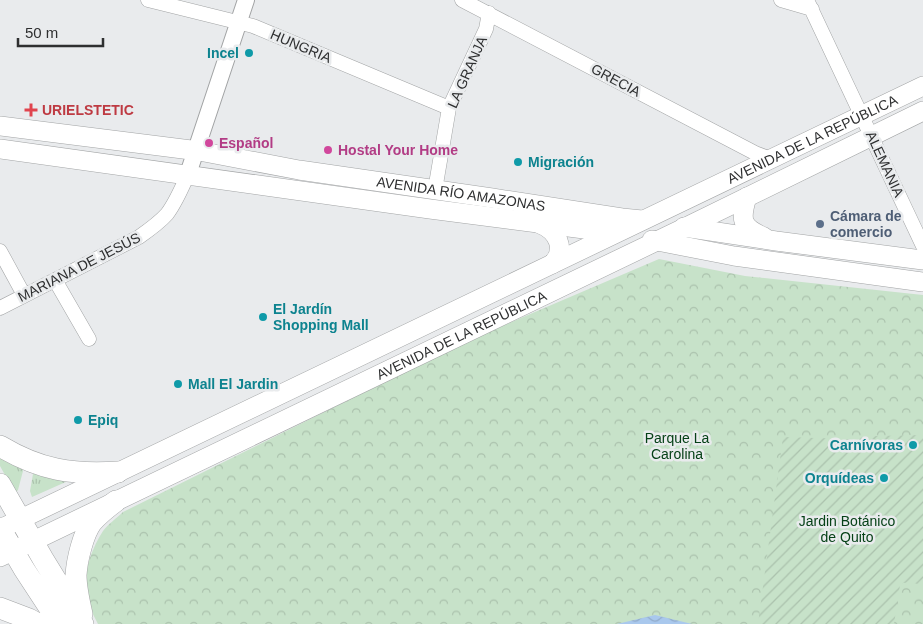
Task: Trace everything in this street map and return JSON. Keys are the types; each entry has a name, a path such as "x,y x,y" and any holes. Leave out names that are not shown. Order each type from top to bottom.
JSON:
{"main road":[{"name":"AVENIDA DE LA REPÚBLICA","path":"20,520 923,86"},
{"name":"AVENIDA DE LA REPÚBLICA","path":"3,541 33,542 923,111"},
{"name":"AVENIDA RÍO AMAZONAS","path":"0,126 196,151 298,170 776,241 923,260"},
{"name":"AVENIDA RÍO AMAZONAS","path":"0,149 616,233 734,256 923,282"},
{"path":"747,197 743,213 744,223 755,233 776,241"},
{"path":"539,223 551,230 558,240 559,254 556,261 552,264"},
{"path":"0,446 24,459 61,471 96,474 118,472"},
{"path":"0,484 33,542 84,624"},
{"path":"84,624 76,574 82,542 97,516 116,501"},
{"path":"20,520 22,529 20,536 17,539 3,541 60,624"},
{"path":"0,608 38,624"}],"street":[{"name":"HUNGRIA","path":"148,0 253,26 449,108"},
{"path":"188,174 246,0"},
{"name":"GRECIA","path":"462,0 755,153 771,159"},
{"path":"781,0 809,5"},
{"name":"ALEMANIA","path":"809,5 923,246"},
{"name":"LA GRANJA","path":"435,190 449,108 486,29 489,13"},
{"name":"MARIANA DE JESÚS","path":"0,308 139,237 155,226 176,201 188,174"},
{"path":"0,251 24,295"},
{"path":"55,280 89,339"}],"green space":[{"name":"Parque La Carolina","path":"659,259 745,276 923,295 923,624 98,624 90,608 85,591 87,567 95,545 103,531 123,512 465,342"},
{"name":"Jardin Botánico de Quito","path":"923,435 923,585 908,583 900,585 894,624 758,624 783,437 849,439"},
{"path":"0,452 22,466 23,471 18,490 15,493 0,466"},
{"path":"38,471 77,477 32,497 30,491 33,474"}],"water":[{"path":"655,615 692,624 617,624"}],"place":[{"name":"Incel","path":"249,53"},
{"name":"URIELSTETIC","path":"31,110"},
{"name":"Español","path":"209,143"},
{"name":"Hostal Your Home","path":"328,150"},
{"name":"Migración","path":"518,162"},
{"name":"Cámara de comercio","path":"820,224"},
{"name":"El Jardín Shopping Mall","path":"263,317"},
{"name":"Mall El Jardin","path":"178,384"},
{"name":"Epiq","path":"78,420"},
{"name":"Carnívoras","path":"913,445"},
{"name":"Orquídeas","path":"884,478"}]}
